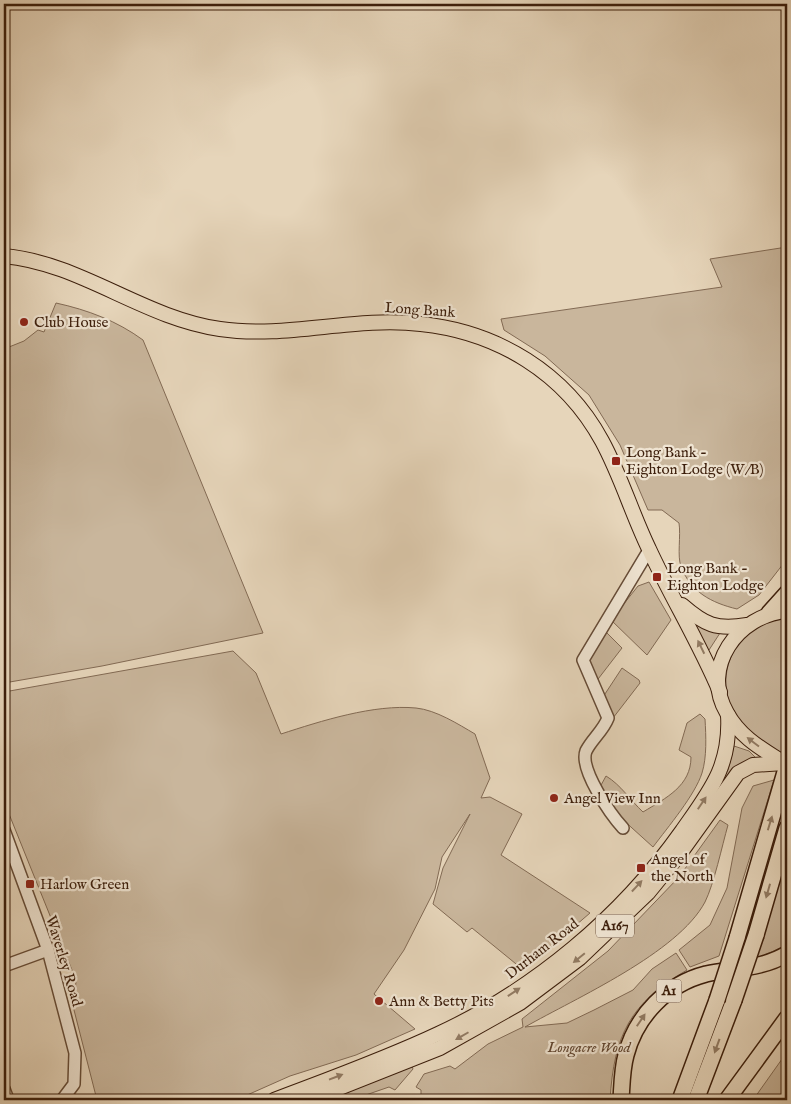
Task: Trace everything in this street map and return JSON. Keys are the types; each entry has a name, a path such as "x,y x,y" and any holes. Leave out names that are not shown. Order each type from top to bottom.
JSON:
{"highway":[{"path":"769,613 787,593"},
{"path":"680,1100 717,1000 737,938 786,764"},
{"path":"696,1100 734,1000 756,934 787,828"},
{"name":"A1","path":"621,1100 623,1068 630,1042 642,1019 659,999 693,978 755,967 787,954"},
{"path":"727,1100 787,1018"}],"main road":[{"name":"Long Bank","path":"4,256 28,259 76,274 152,311 220,329 264,332 402,322 460,330 494,341 524,357 549,376 588,418 603,443 649,550 704,655 720,692"},
{"name":"Long Bank","path":"674,598 697,618 714,626 747,625"},
{"name":"A167","path":"786,764 751,742 728,715 720,692 722,662 727,647 747,625 769,613 787,611"},
{"name":"Durham Road","path":"274,1100 439,1034 510,995 570,951 617,907 642,880 674,843 701,804 718,778 726,755 729,736 728,715"},
{"name":"Durham Road","path":"309,1100 440,1048 520,1003 580,958 648,892 679,855 738,773 753,765 786,764"}],"street":[{"path":"623,828 599,796 586,761 586,752 605,726 608,718 583,660 649,550"},
{"name":"Waverley Road","path":"4,830 48,950 75,1053 74,1084 62,1100"},
{"path":"4,966 48,950"}],"green space":[{"path":"787,247 787,559 759,595 737,609 711,600 690,583 680,562 679,523 662,510 648,510 620,445 589,395 545,356 504,330 501,319 722,287 710,259"},
{"path":"56,303 102,317 123,327 143,340 263,633 102,666 4,683 4,349 24,341 38,330 44,332"},
{"path":"649,582 671,620 647,655 611,620 638,586"},
{"path":"687,612 720,633 709,650 707,651"},
{"path":"787,616 787,738 783,753 759,741 743,727 730,705 726,688 727,671 732,655 741,641 753,629 769,621"},
{"path":"605,631 622,648 595,683 587,661"},
{"path":"233,651 256,673 281,734 365,711 400,707 431,711 475,734 490,778 481,798 490,797 522,814 501,855 590,913 547,950 521,968 472,928 467,932 433,904 443,868 470,814 442,857 435,889 404,950 374,994 415,1029 356,1055 290,1076 236,1100 97,1100 74,1010 76,980 7,809 4,807 4,692"},
{"path":"622,668 639,680 640,683 613,718 603,697"},
{"path":"700,714 705,719 706,732 704,767 699,782 653,847 621,818 600,787 606,776 621,788 643,812 668,796 676,790 687,776 691,757 679,750 687,723"},
{"path":"734,746 749,751 757,759 714,793 728,770"},
{"path":"774,780 719,956 690,967 679,950 710,925 727,888 742,808 753,786"},
{"name":"Longacre Wood","path":"720,820 728,825 715,875 705,902 692,921 673,939 624,973 525,1027 567,1023 594,1010 633,990 652,969 676,953 687,970 667,982 651,995 629,1023 621,1039 616,1057 610,1100 414,1100 421,1096 421,1090 416,1087 424,1074 450,1066 455,1069 488,1044 523,1027 522,1019 608,951 679,877"},
{"path":"787,853 787,945 756,959"},
{"path":"787,1052 787,1100 753,1100"},
{"path":"412,1066 413,1069 395,1090 389,1087 360,1097 362,1100 323,1100"}],"place":[{"name":"Club House","path":"24,322"},
{"name":"Long Bank - Eighton Lodge (W/B)","path":"616,461"},
{"name":"Long Bank - Eighton Lodge","path":"657,577"},
{"name":"Angel View Inn","path":"554,798"},
{"name":"Angel of the North","path":"641,868"},
{"name":"Harlow Green","path":"30,884"},
{"name":"Ann & Betty Pits","path":"379,1001"}]}
